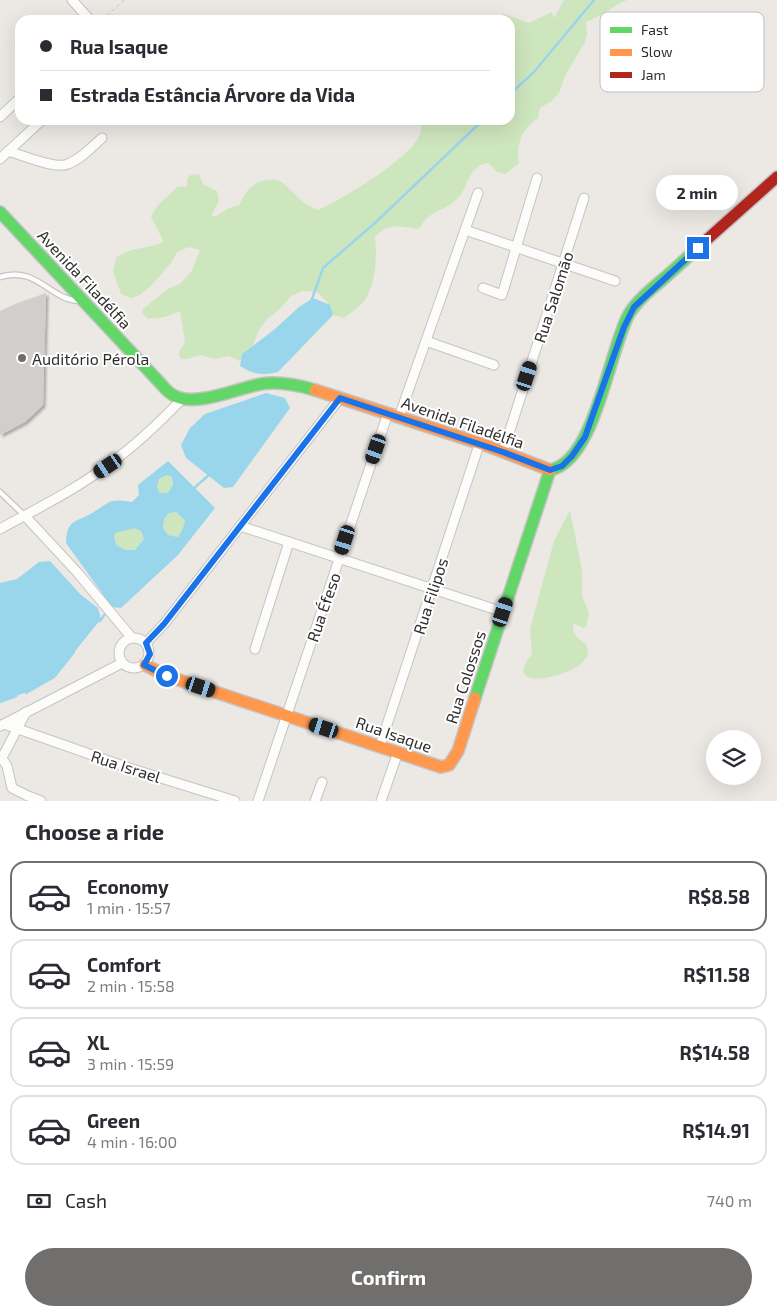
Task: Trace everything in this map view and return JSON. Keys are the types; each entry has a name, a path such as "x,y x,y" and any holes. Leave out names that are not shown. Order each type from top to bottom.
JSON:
{"street":[{"path":"72,0 86,15"},
{"path":"0,117 15,103"},
{"path":"0,159 37,125"},
{"path":"8,151 65,166 74,162 102,138"},
{"path":"550,470 562,466 572,456 589,426 624,327 634,307 777,177"},
{"path":"483,288 502,295 537,178"},
{"path":"399,417 478,193"},
{"name":"Rua Salomão","path":"503,452 584,198"},
{"name":"Avenida Filadélfia","path":"0,212 162,385 182,399 195,398 253,384 295,385 388,413 550,470"},
{"path":"465,230 615,281"},
{"path":"426,341 494,365"},
{"path":"146,643 164,624 340,398"},
{"path":"0,529 108,466 145,436 182,399"},
{"name":"Rua Éfeso","path":"258,801 388,413"},
{"name":"Rua Filipos","path":"380,746 479,445"},
{"name":"Rua Colossos","path":"436,765 446,767 454,759 550,470"},
{"path":"24,516 78,572 132,638"},
{"path":"240,526 503,612"},
{"path":"255,649 290,542"},
{"path":"132,638 137,638 146,643 150,654 144,665 133,668 122,663 119,653 122,643 132,638"},
{"path":"2,725 122,663"},
{"name":"Rua Isaque","path":"144,665 167,676 436,765"},
{"path":"2,759 26,712"},
{"name":"Rua Israel","path":"2,725 235,801"},
{"path":"0,741 4,748 2,759 7,766 12,788 41,801"},
{"path":"381,801 398,752"},
{"path":"315,801 322,782"}],"lane":[{"path":"0,277 19,275 33,278 70,300 83,302"},
{"path":"0,492 24,516"}],"path":[{"path":"108,15 124,0"}],"green space":[{"path":"564,0 627,0 605,12 600,12 600,15 586,22 587,33 585,42 565,76 559,93 552,101 540,108 538,118 521,137 518,149 519,163 505,174 497,172 488,163 475,169 464,190 456,200 429,216 419,229 397,226 386,228 375,236 375,269 369,293 360,305 344,318 333,315 327,302 317,292 303,291 291,296 280,309 267,319 259,330 250,352 239,361 229,356 215,359 200,355 182,359 179,356 179,352 185,342 180,311 165,317 148,319 142,310 166,290 181,283 191,272 200,250 189,247 177,252 171,263 151,286 140,295 131,298 121,294 113,271 116,258 133,250 164,242 151,217 157,206 177,187 187,186 187,180 190,175 199,174 203,184 217,191 219,200 212,215 214,217 229,208 239,205 253,185 270,179 283,183 302,201 318,210 358,188 403,155 420,135 421,125 515,125 515,18 529,23 552,12 554,18"},
{"path":"167,475 172,477 173,485 168,494 160,493 157,487 159,479"},
{"path":"570,510 582,570 582,596 589,613 586,627 583,628 575,624 573,628 577,636 587,645 588,655 580,665 572,670 550,677 529,678 524,674 525,666 532,654 530,629 554,541"},
{"path":"169,512 176,512 185,520 178,537 168,535 163,528 164,519"},
{"path":"132,527 141,531 144,539 135,550 126,550 116,545 114,535 121,529"}],"water":[{"path":"313,298 330,305 333,315 278,372 258,374 240,366 242,354 275,329 299,307"},
{"path":"266,393 285,398 290,408 233,487 224,488 186,458 181,445 190,428 205,414"},
{"path":"168,461 215,508 178,555 121,608 112,607 66,543 68,530 73,523 107,504 119,500 132,502 139,495 138,485","holes":["167,475 172,477 173,485 168,493 160,493 157,487 159,479","176,512 185,520 178,537 168,535 163,528 164,519 169,513","132,527 141,531 144,539 135,550 126,550 116,545 114,535 121,529"]},
{"path":"50,561 81,595 98,608 101,619 54,677 27,692 0,702 0,583 17,579 39,562"}],"building":[{"name":"Auditório Pérola","path":"46,293 43,405 25,422 0,435 0,311"}],"waterway":[{"path":"515,89 533,73 594,0"},
{"path":"312,299 323,268 376,222 478,125"},
{"path":"193,489 210,474"},
{"path":"117,531 134,527"},
{"path":"100,621 105,614"},
{"path":"26,693 54,677 74,652"},
{"path":"0,702 16,696"}],"traffic: fast":[{"path":"0,212 165,389 173,395 186,399 207,398 268,383 288,384 315,390"},
{"path":"550,470 565,462 579,447 599,402 622,331 632,309 639,300 703,243"},
{"path":"475,698 550,470"}],"traffic: slow":[{"path":"315,390 485,445 550,470"},
{"path":"145,665 167,676 441,767 449,765 458,751 475,698"}],"traffic: jam":[{"path":"703,243 777,177"}],"place":[{"name":"Auditório Pérola","path":"22,358"}],"route":[{"path":"167,676 144,665 150,654 146,643 164,624 340,398 503,452 550,470 562,466 572,456 585,437 628,316 642,298 698,248"}]}
